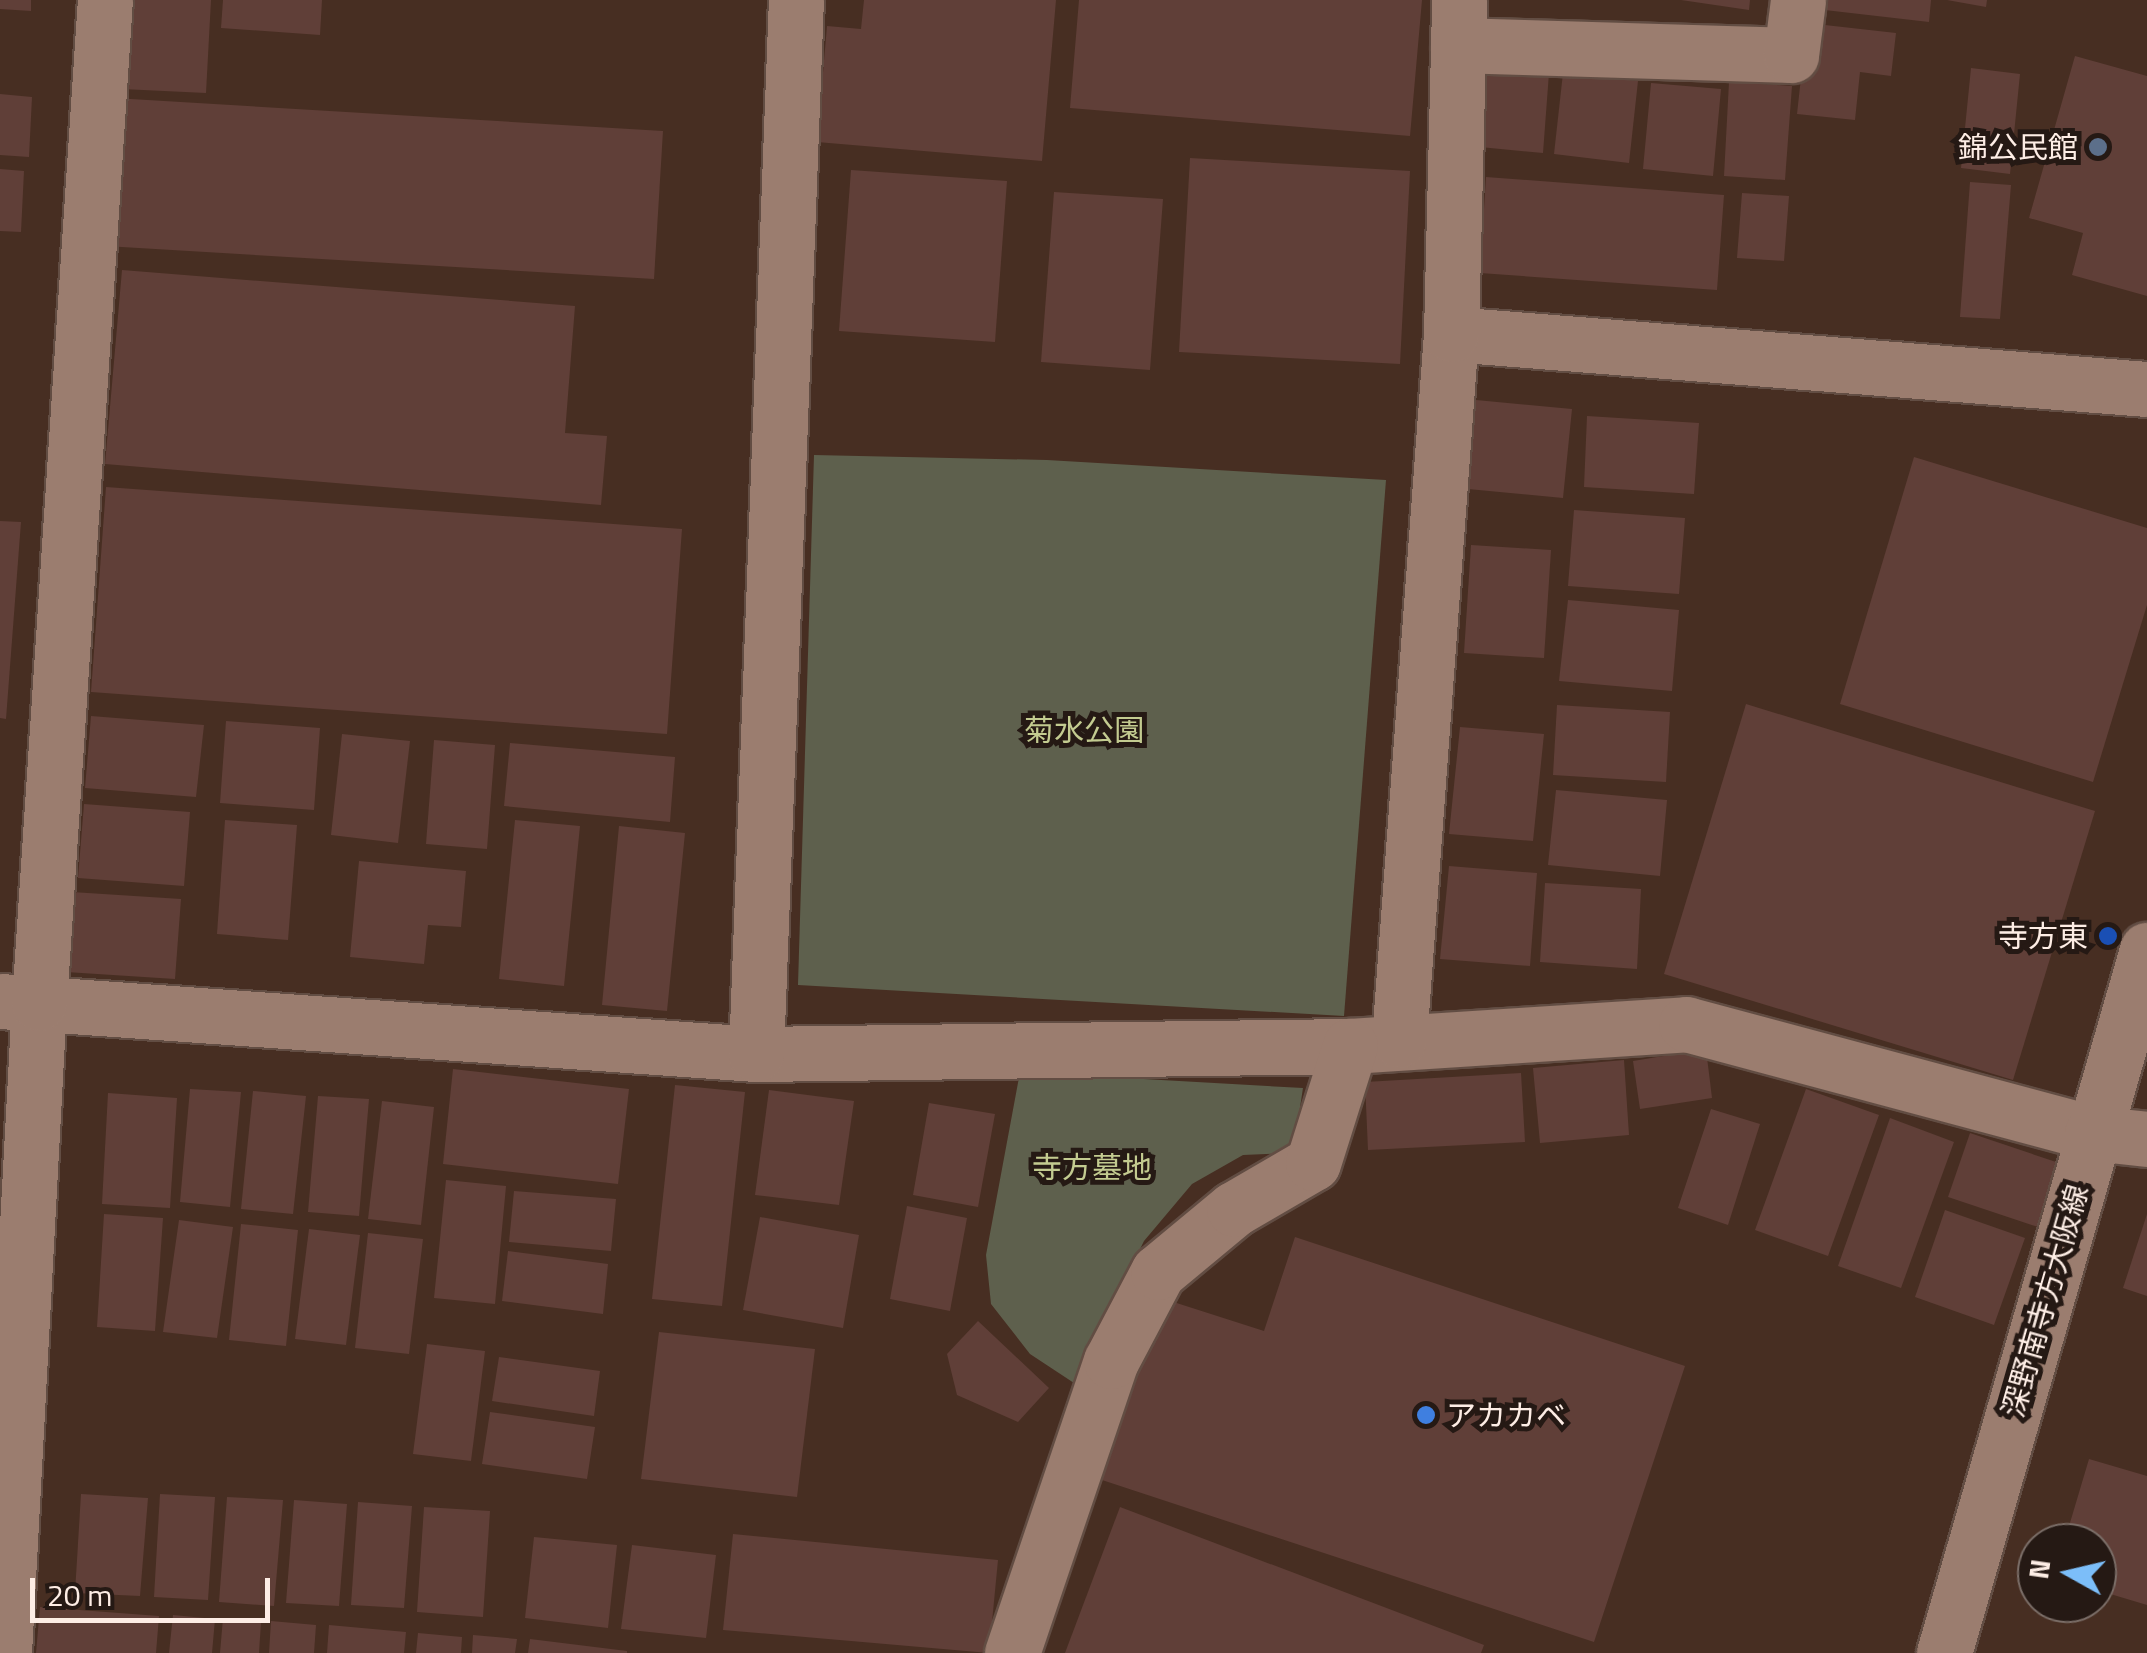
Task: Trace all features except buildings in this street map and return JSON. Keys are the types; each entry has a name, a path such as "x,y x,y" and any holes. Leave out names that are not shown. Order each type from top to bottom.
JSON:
{"street":[{"path":"4,1653 19,1002 106,0"},
{"path":"756,1054 796,0"},
{"path":"1012,1653 1111,1361 1158,1272 1234,1209 1313,1164 1374,1043 1451,334 1459,22 1790,55 1798,0"},
{"path":"1451,334 2147,389"},
{"name":"深野南寺方大阪線","path":"1944,1653 2147,950"},
{"path":"19,1002 756,1054 1374,1043 1686,1024 2092,1134 2147,1139"}],"green space":[{"name":"菊水公園","path":"814,455 1047,460 1386,480 1344,1016 798,985"},
{"name":"寺方墓地","path":"1020,1072 1303,1088 1293,1153 1243,1155 1192,1184 1144,1241 1074,1383 1030,1354 991,1304 986,1255"}],"place":[{"name":"錦公民館","path":"2098,147"},
{"name":"寺方東","path":"2108,936"},
{"name":"アカカベ","path":"1426,1415"}]}
